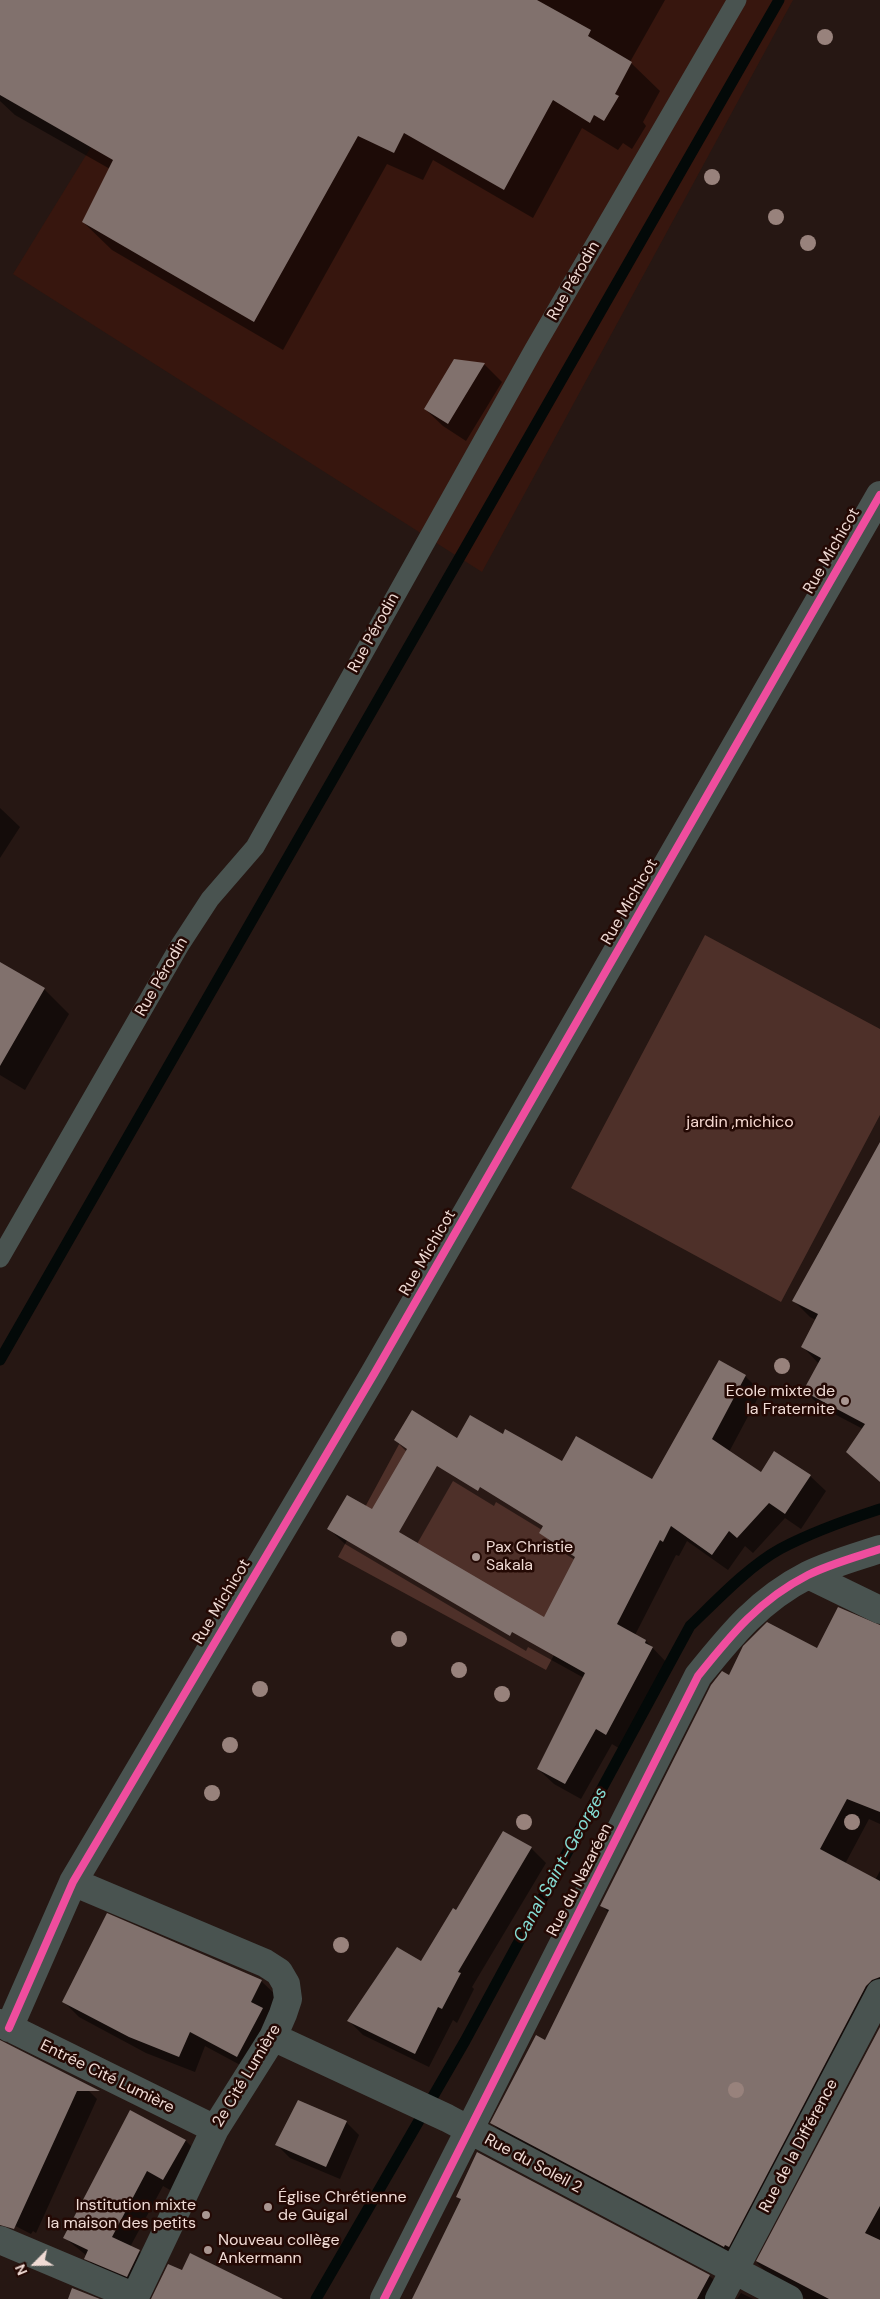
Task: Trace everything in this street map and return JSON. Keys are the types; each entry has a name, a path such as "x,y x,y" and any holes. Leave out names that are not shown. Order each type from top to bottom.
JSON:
{"street":[{"name":"Rue Michicot","path":"4,2026 73,1882 374,1374 880,495"},
{"name":"Rue du Nazaréen","path":"384,2299 458,2123 698,1676 743,1622 770,1598 808,1575 880,1548"},
{"path":"808,1575 880,1610"},
{"name":"2e Cité Lumière","path":"73,1882 265,1963 278,1972 286,1984 288,1999 273,2038 215,2129 134,2298"},
{"name":"Rue de la Différence","path":"718,2299 880,1993"},
{"name":"Entrée Cité Lumière","path":"4,2026 215,2129"},
{"name":"Rue du Soleil 2","path":"273,2038 392,2091 458,2123 789,2299"},
{"path":"0,2240 134,2298"}],"lane":[{"name":"Rue Pérodin","path":"0,1258 180,944 210,899 255,847 529,358 737,0"}],"shaded area":[{"path":"18,0 793,0 482,572 13,274 115,108"}],"green space":[{"name":"jardin ,michico","path":"705,935 880,1029 880,1115 781,1302 571,1188"},
{"path":"404,1435 611,1548 546,1670 338,1557"}],"building":[{"path":"0,0 537,0 591,30 588,36 632,62 615,94 619,96 604,121 594,115 590,123 553,100 504,190 404,133 394,153 358,136 254,322 82,222 113,160 0,95"},
{"path":"454,359 485,363 448,424 424,409"},
{"path":"0,962 45,988 0,1066"},
{"path":"880,1142 880,1482 846,1452 865,1424 803,1391 821,1358 801,1347 818,1314 792,1301"},
{"path":"719,1360 746,1375 712,1439 761,1472 774,1451 811,1475 785,1514 769,1503 737,1538 729,1531 712,1555 671,1526 663,1542 660,1540 617,1624 646,1640 645,1643 653,1647 606,1735 596,1729 565,1784 537,1769 585,1673 512,1632 510,1636 327,1529 347,1495 372,1509 407,1449 394,1440 412,1410 457,1438 470,1415 503,1434 505,1429 562,1461 576,1436 652,1479","holes":["437,1466 478,1491 480,1487 543,1526 539,1533 575,1557 544,1617 399,1532"]},
{"path":"838,1607 880,1625 880,1812 847,1799 820,1849 880,1881 880,1977 872,1980 866,1986 729,2247 725,2245 724,2247 490,2123 536,2035 545,2040 609,1910 600,1906 711,1685 722,1671 729,1675 743,1646 767,1622 817,1648"},
{"path":"503,1831 532,1847 458,1972 461,1973 442,2009 438,2007 415,2054 347,2021 397,1947 421,1961 453,1908 456,1910"},
{"path":"107,1913 262,1980 251,2002 263,2008 237,2057 190,2032 179,2057 129,2037 62,2002"},
{"path":"880,2027 880,2206 865,2233 880,2240 880,2299 829,2299 756,2261"},
{"path":"0,2040 100,2091 77,2091 14,2229 0,2225"},
{"path":"298,2100 347,2121 326,2167 275,2145"},
{"path":"130,2110 186,2140 163,2180 147,2171 112,2237 140,2250 127,2277 84,2259 88,2250 63,2238"},
{"path":"477,2152 710,2275 697,2299 412,2299 461,2199 456,2197"},
{"path":"190,2253 283,2299 151,2299 168,2264 182,2270"},
{"path":"72,2288 100,2299 68,2299"}],"waterway":[{"path":"0,1360 779,0"},
{"name":"Canal Saint-Georges","path":"316,2299 465,2041 690,1626 733,1584 768,1556 817,1532 880,1509"}],"cycle path":[{"path":"9,2028 73,1882 374,1374 880,495"},
{"path":"384,2299 698,1676 734,1633 760,1607 775,1596 816,1571 880,1549"}],"place":[{"name":"Ecole mixte de la Fraternite","path":"845,1401"},
{"name":"Pax Christie Sakala","path":"476,1557"},
{"name":"Église Chrétienne de Guigal","path":"268,2207"},
{"name":"Institution mixte la maison des petits","path":"206,2215"},
{"name":"Nouveau collège Ankermann","path":"208,2250"}]}
